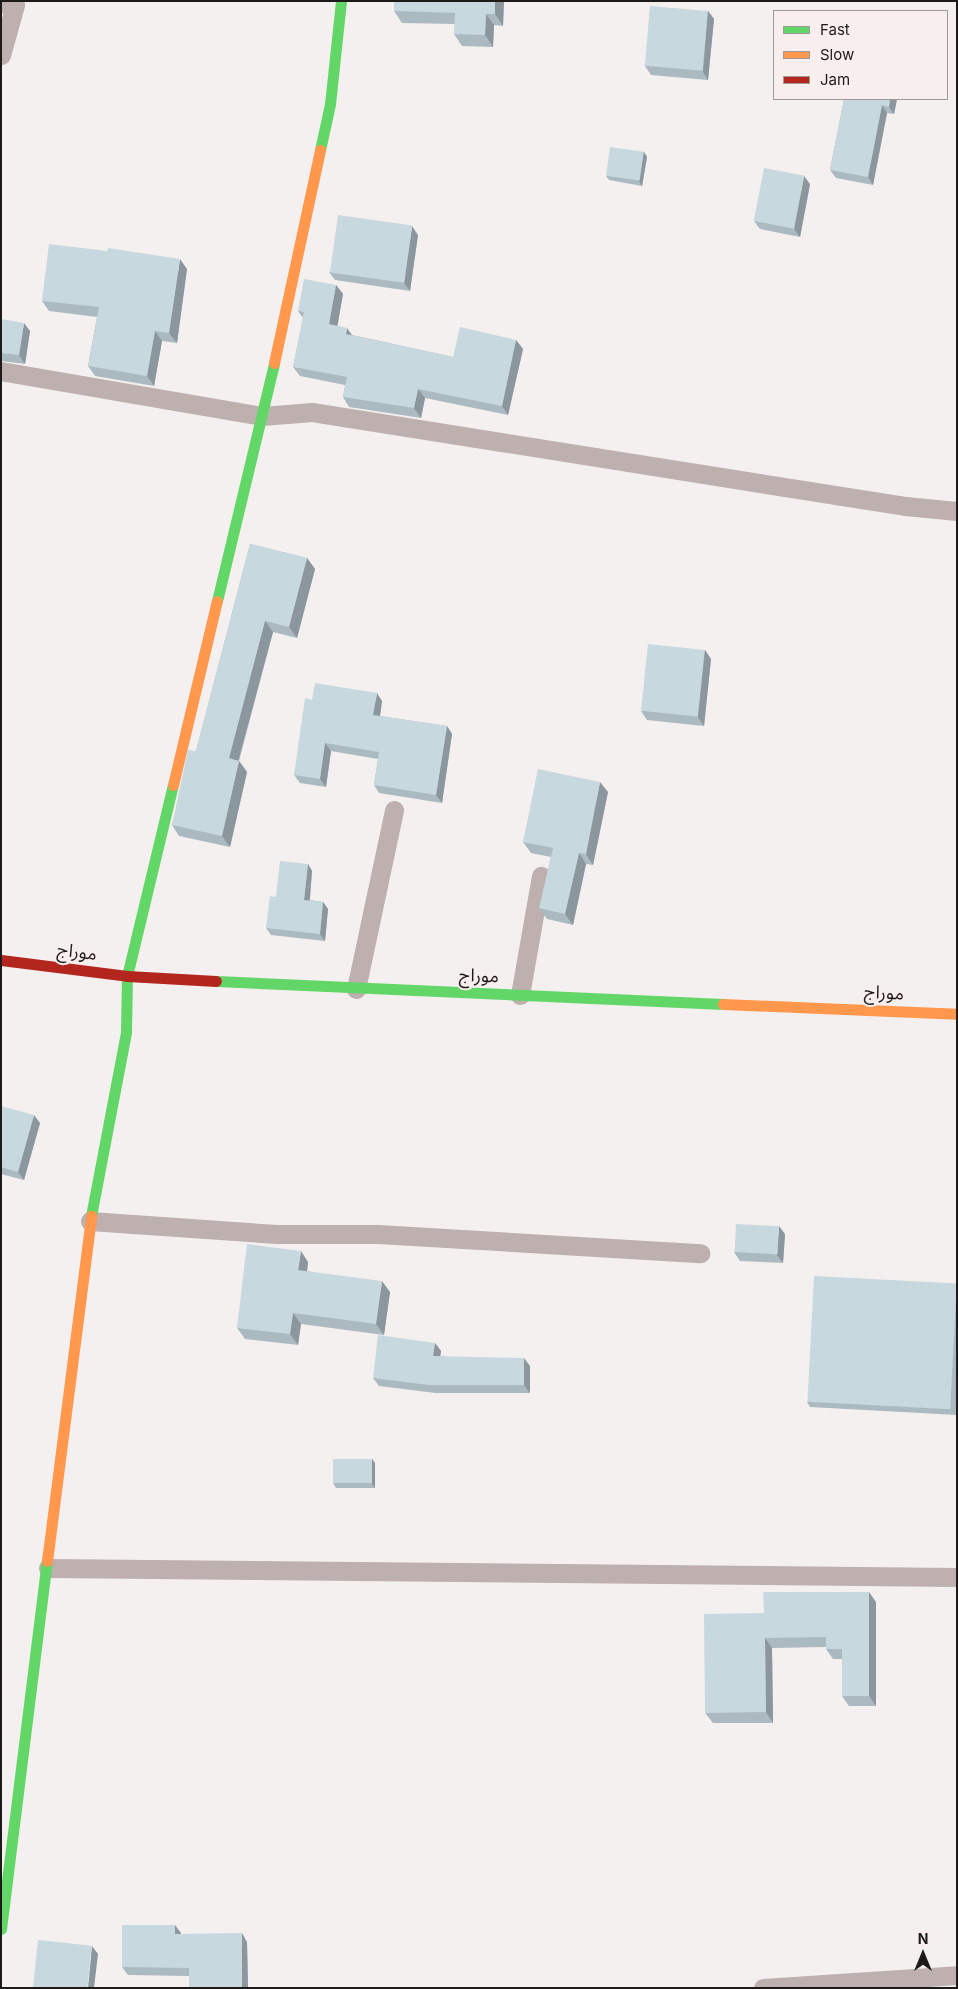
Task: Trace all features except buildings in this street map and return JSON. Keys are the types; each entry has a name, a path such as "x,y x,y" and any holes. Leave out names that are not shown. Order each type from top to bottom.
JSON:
{"street":[{"path":"1,1929 48,1568 90,1221 126,1032 127,976 262,416 330,104 341,1"},
{"name":"موراج","path":"1,960 127,976 356,989 520,994 957,1014"}],"lane":[{"path":"1,54 11,3"},
{"path":"1,371 262,416 312,412 905,506 957,511"},
{"path":"356,989 394,810"},
{"path":"520,994 541,876"},
{"path":"90,1221 277,1234 378,1234 700,1252"},
{"path":"48,1568 957,1577"},
{"path":"763,1988 957,1975"}],"traffic: fast":[{"path":"320,150 330,104 341,1"},
{"path":"217,601 274,363"},
{"path":"91,1216 126,1032 127,976 173,785"},
{"path":"216,981 723,1004"},
{"path":"1,1929 47,1561"}],"traffic: slow":[{"path":"274,363 320,150"},
{"path":"173,785 217,601"},
{"path":"723,1004 957,1014"},
{"path":"47,1561 91,1216"}],"traffic: jam":[{"path":"1,960 127,976 216,981"}]}
